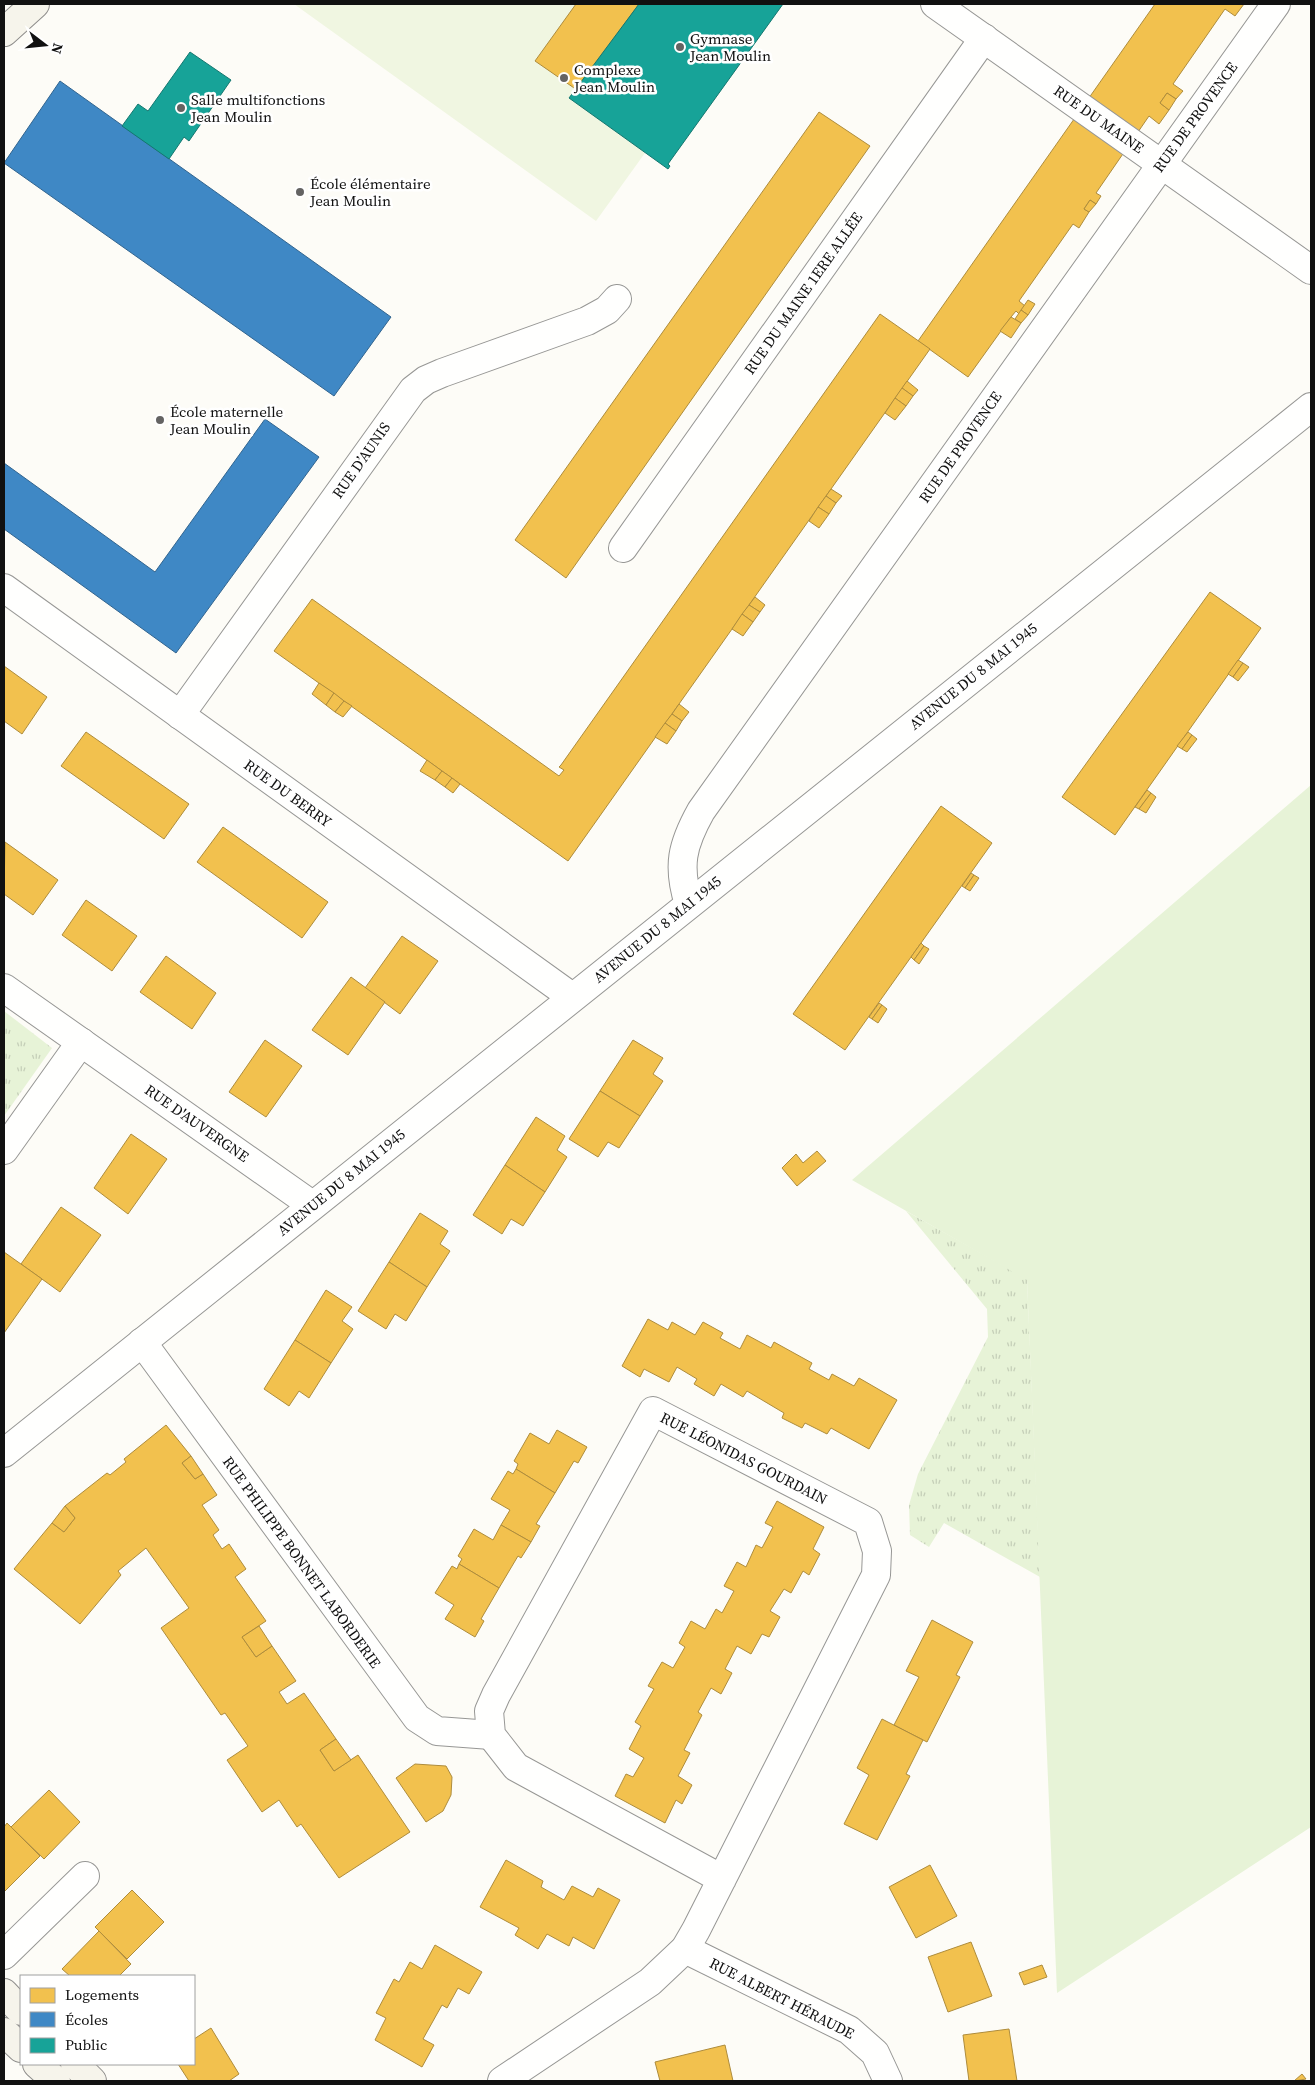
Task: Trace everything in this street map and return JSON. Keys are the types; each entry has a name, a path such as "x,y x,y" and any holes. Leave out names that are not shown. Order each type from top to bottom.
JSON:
{"street":[{"path":"4,32 35,4"},
{"name":"RUE DU MAINE","path":"935,4 1311,270"},
{"name":"RUE DE PROVENCE","path":"689,904 683,885 681,866 684,848 701,811 1276,4"},
{"name":"RUE DU MAINE 1ERE ALLÉE","path":"623,548 984,38"},
{"name":"RUE D’AUNIS","path":"180,715 413,390 426,380 442,373 587,321 607,310 617,299"},
{"name":"AVENUE DU 8 MAI 1945","path":"4,1453 1311,407"},
{"name":"RUE DU BERRY","path":"4,588 572,997"},
{"name":"RUE D'AUVERGNE","path":"4,988 312,1206"},
{"path":"4,1150 81,1042"},
{"name":"RUE PHILIPPE BONNET LABORDERIE","path":"142,1342 417,1718 437,1731 491,1735"},
{"name":"RUE LÉONIDAS GOURDAIN","path":"491,1735 489,1711 496,1695 653,1411 868,1522 877,1551 876,1575 685,1949 650,1982 502,2081"},
{"path":"491,1735 516,1767 722,1878"},
{"path":"4,1955 85,1876"},
{"name":"RUE ALBERT HÉRAUDE","path":"685,1949 849,2030 875,2053 888,2081"},
{"path":"4,1993 20,2010"},
{"path":"4,2032 20,2047"},
{"path":"38,2065 56,2081"},
{"path":"76,2065 92,2081"}],"green space":[{"name":"Complexe Jean Moulin","path":"294,4 783,4 668,164 645,153 596,221"},
{"path":"1311,785 1311,1827 1057,1993 1027,1280 852,1180"},
{"path":"4,1011 52,1048 4,1116"},
{"path":"906,1211 1027,1279 1040,1577 944,1523 929,1547 910,1535 909,1505 918,1474 988,1337 987,1309"}],"building: Logements":[{"path":"576,4 639,4 577,90 535,61"},
{"path":"1155,4 1244,4 1235,16 1225,9 1173,84 1183,91 1176,99 1167,93 1160,103 1169,110 1159,124 1149,116 1096,193 1101,196 1096,204 1090,200 1084,209 1089,212 1079,228 1073,224 1019,301 1025,306 1019,314 1016,311 1011,317 968,377 918,341"},
{"path":"1167,93 1176,99 1169,110 1160,103"},
{"path":"819,112 870,146 566,578 515,540"},
{"path":"1090,200 1096,204 1089,212 1084,209"},
{"path":"1028,300 1035,304 1028,315 1021,310"},
{"path":"1021,310 1028,315 1021,323 1015,319"},
{"path":"880,314 930,349 568,861 274,651 312,599 559,776 564,770 559,767"},
{"path":"1011,317 1021,323 1011,338 1000,331"},
{"path":"907,381 918,390 913,396 902,388"},
{"path":"902,388 913,396 906,406 895,398"},
{"path":"895,398 906,406 895,420 885,413"},
{"path":"831,489 842,496 836,503 826,496"},
{"path":"826,496 836,503 829,514 818,507"},
{"path":"818,507 829,514 819,528 809,521"},
{"path":"1210,592 1261,628 1115,835 1062,797"},
{"path":"755,597 765,605 760,612 749,605"},
{"path":"749,605 760,612 753,622 742,614"},
{"path":"742,614 753,622 743,636 732,629"},
{"path":"1238,660 1243,663 1233,677 1228,674"},
{"path":"1243,663 1249,667 1238,681 1233,677"},
{"path":"4,666 47,697 22,734 4,721"},
{"path":"319,683 334,693 326,705 312,694"},
{"path":"334,693 344,701 335,712 326,705"},
{"path":"344,701 352,706 343,717 335,712"},
{"path":"679,704 689,712 682,721 672,714"},
{"path":"672,714 682,721 676,731 665,723"},
{"path":"665,723 676,731 667,744 655,737"},
{"path":"86,732 189,804 164,839 61,766"},
{"path":"1188,732 1192,735 1182,749 1177,746"},
{"path":"1192,735 1197,739 1187,752 1182,749"},
{"path":"427,760 442,771 435,780 420,771"},
{"path":"442,771 452,778 445,787 435,780"},
{"path":"452,778 460,784 453,793 445,787"},
{"path":"1147,790 1151,793 1139,809 1135,807"},
{"path":"1151,793 1156,797 1146,813 1139,809"},
{"path":"941,806 992,843 845,1050 793,1014"},
{"path":"223,827 328,902 302,938 197,862"},
{"path":"5,842 58,880 33,915 4,894"},
{"path":"971,873 974,875 965,888 962,886"},
{"path":"974,875 979,878 970,891 965,888"},
{"path":"86,900 137,936 112,971 62,935"},
{"path":"402,936 438,961 400,1014 365,988"},
{"path":"921,943 924,946 914,960 911,957"},
{"path":"924,946 929,949 919,964 914,960"},
{"path":"166,956 216,993 192,1029 140,992"},
{"path":"351,977 385,1002 348,1055 312,1030"},
{"path":"879,1003 882,1005 872,1019 869,1017"},
{"path":"882,1005 887,1009 878,1023 872,1019"},
{"path":"265,1040 302,1066 266,1117 229,1092"},
{"path":"633,1040 663,1058 653,1074 663,1081 640,1116 600,1091"},
{"path":"600,1091 640,1116 619,1148 608,1142 598,1157 569,1139"},
{"path":"536,1117 565,1136 557,1150 567,1157 545,1192 505,1165"},
{"path":"131,1134 167,1159 128,1214 94,1188"},
{"path":"817,1151 826,1161 797,1186 782,1168 796,1154 803,1163"},
{"path":"505,1165 545,1192 523,1226 511,1219 502,1234 473,1215"},
{"path":"61,1207 101,1235 60,1292 21,1264"},
{"path":"420,1213 448,1231 440,1244 450,1251 427,1287 389,1262"},
{"path":"4,1252 42,1279 4,1333"},
{"path":"389,1262 427,1287 406,1321 395,1314 386,1329 358,1311"},
{"path":"326,1290 352,1307 342,1321 353,1329 331,1363 295,1340"},
{"path":"648,1319 668,1330 672,1322 695,1335 703,1322 723,1333 720,1338 740,1349 747,1335 771,1348 774,1342 812,1363 809,1369 829,1380 832,1374 854,1386 859,1378 897,1400 869,1449 831,1428 827,1434 805,1423 802,1428 782,1418 784,1413 747,1391 743,1397 721,1384 714,1396 694,1384 697,1379 677,1367 669,1382 644,1369 640,1377 622,1366"},
{"path":"295,1340 331,1363 309,1398 299,1391 289,1406 264,1389"},
{"path":"166,1425 191,1456 182,1463 195,1479 203,1474 217,1495 202,1505 219,1530 213,1535 222,1549 229,1544 246,1569 235,1577 266,1621 242,1637 256,1657 272,1646 296,1681 279,1692 287,1704 304,1693 336,1739 320,1750 334,1771 358,1755 410,1832 339,1878 301,1824 297,1827 279,1800 262,1812 227,1760 248,1746 225,1713 221,1715 161,1628 189,1608 146,1548 118,1571 121,1575 80,1624 14,1569 52,1523 64,1532 75,1518 65,1506 107,1473 110,1475 126,1462 124,1459"},
{"path":"557,1430 587,1447 578,1463 574,1461 555,1493 516,1469 518,1464 514,1461 530,1433 549,1444"},
{"path":"191,1456 203,1474 195,1479 182,1463"},
{"path":"516,1469 555,1493 536,1524 540,1526 531,1542 501,1525 510,1510 491,1499 508,1471 513,1474"},
{"path":"777,1501 824,1527 813,1549 820,1554 809,1575 803,1571 791,1593 784,1589 770,1611 780,1617 769,1637 762,1634 751,1654 737,1646 725,1669 732,1673 721,1694 711,1688 698,1712 702,1715 684,1750 690,1753 678,1776 692,1785 682,1804 676,1800 665,1823 615,1796 626,1774 633,1777 644,1758 629,1749 641,1726 635,1722 654,1689 648,1686 662,1662 673,1668 685,1647 679,1643 691,1621 705,1629 716,1609 722,1613 734,1591 724,1586 737,1562 746,1567 756,1545 762,1548 773,1527 765,1523"},
{"path":"65,1506 75,1518 64,1532 52,1523"},
{"path":"501,1525 531,1542 521,1558 518,1556 499,1588 459,1564 462,1559 458,1556 474,1529 493,1540"},
{"path":"459,1564 499,1588 481,1619 484,1621 475,1637 445,1619 454,1605 435,1593 452,1566 457,1569"},
{"path":"932,1620 973,1642 956,1675 960,1677 927,1742 894,1725 919,1677 906,1671"},
{"path":"259,1626 272,1646 256,1657 242,1637"},
{"path":"882,1719 923,1740 906,1774 910,1776 877,1840 844,1824 869,1775 857,1768"},
{"path":"336,1739 351,1760 334,1771 320,1750"},
{"path":"415,1764 446,1766 452,1777 451,1795 443,1811 426,1822 396,1778"},
{"path":"49,1790 80,1822 44,1859 11,1827"},
{"path":"7,1823 40,1856 4,1892 4,1827"},
{"path":"506,1860 543,1881 541,1887 564,1900 572,1886 593,1897 598,1888 620,1900 594,1949 573,1937 569,1946 547,1934 538,1949 515,1935 519,1928 480,1907"},
{"path":"930,1865 957,1916 916,1938 889,1887"},
{"path":"132,1890 164,1922 127,1959 95,1927"},
{"path":"99,1931 131,1964 120,1975 69,1975 62,1969"},
{"path":"971,1942 992,1996 948,2012 928,1957"},
{"path":"435,1945 482,1972 469,1994 458,1988 447,2008 442,2005 423,2039 434,2045 422,2067 375,2040 386,2018 376,2013 394,1979 399,1982 410,1962 422,1969"},
{"path":"1042,1965 1047,1977 1024,1985 1019,1973"},
{"path":"211,2028 239,2074 229,2081 189,2081 179,2065 195,2065 195,2038"},
{"path":"1009,2029 1017,2081 969,2081 963,2035"},
{"path":"725,2045 733,2081 660,2081 655,2062"},
{"path":"1302,2074 1306,2079 1294,2081"}],"building: Écoles":[{"path":"60,81 391,317 334,396 4,163"},
{"path":"265,419 319,457 176,653 4,529 4,463 155,572"}],"building: Public":[{"name":"Gymnase Jean Moulin","path":"639,4 783,4 668,164 670,166 668,169 569,98"},
{"name":"Salle multifonctions Jean Moulin","path":"190,52 231,80 189,141 184,137 169,159 122,126 138,104 148,111"}],"place":[{"name":"Gymnase Jean Moulin","path":"680,47"},
{"name":"Complexe Jean Moulin","path":"564,78"},
{"name":"Salle multifonctions Jean Moulin","path":"181,108"},
{"name":"École élémentaire Jean Moulin","path":"300,192"},
{"name":"École maternelle Jean Moulin","path":"160,420"}]}
